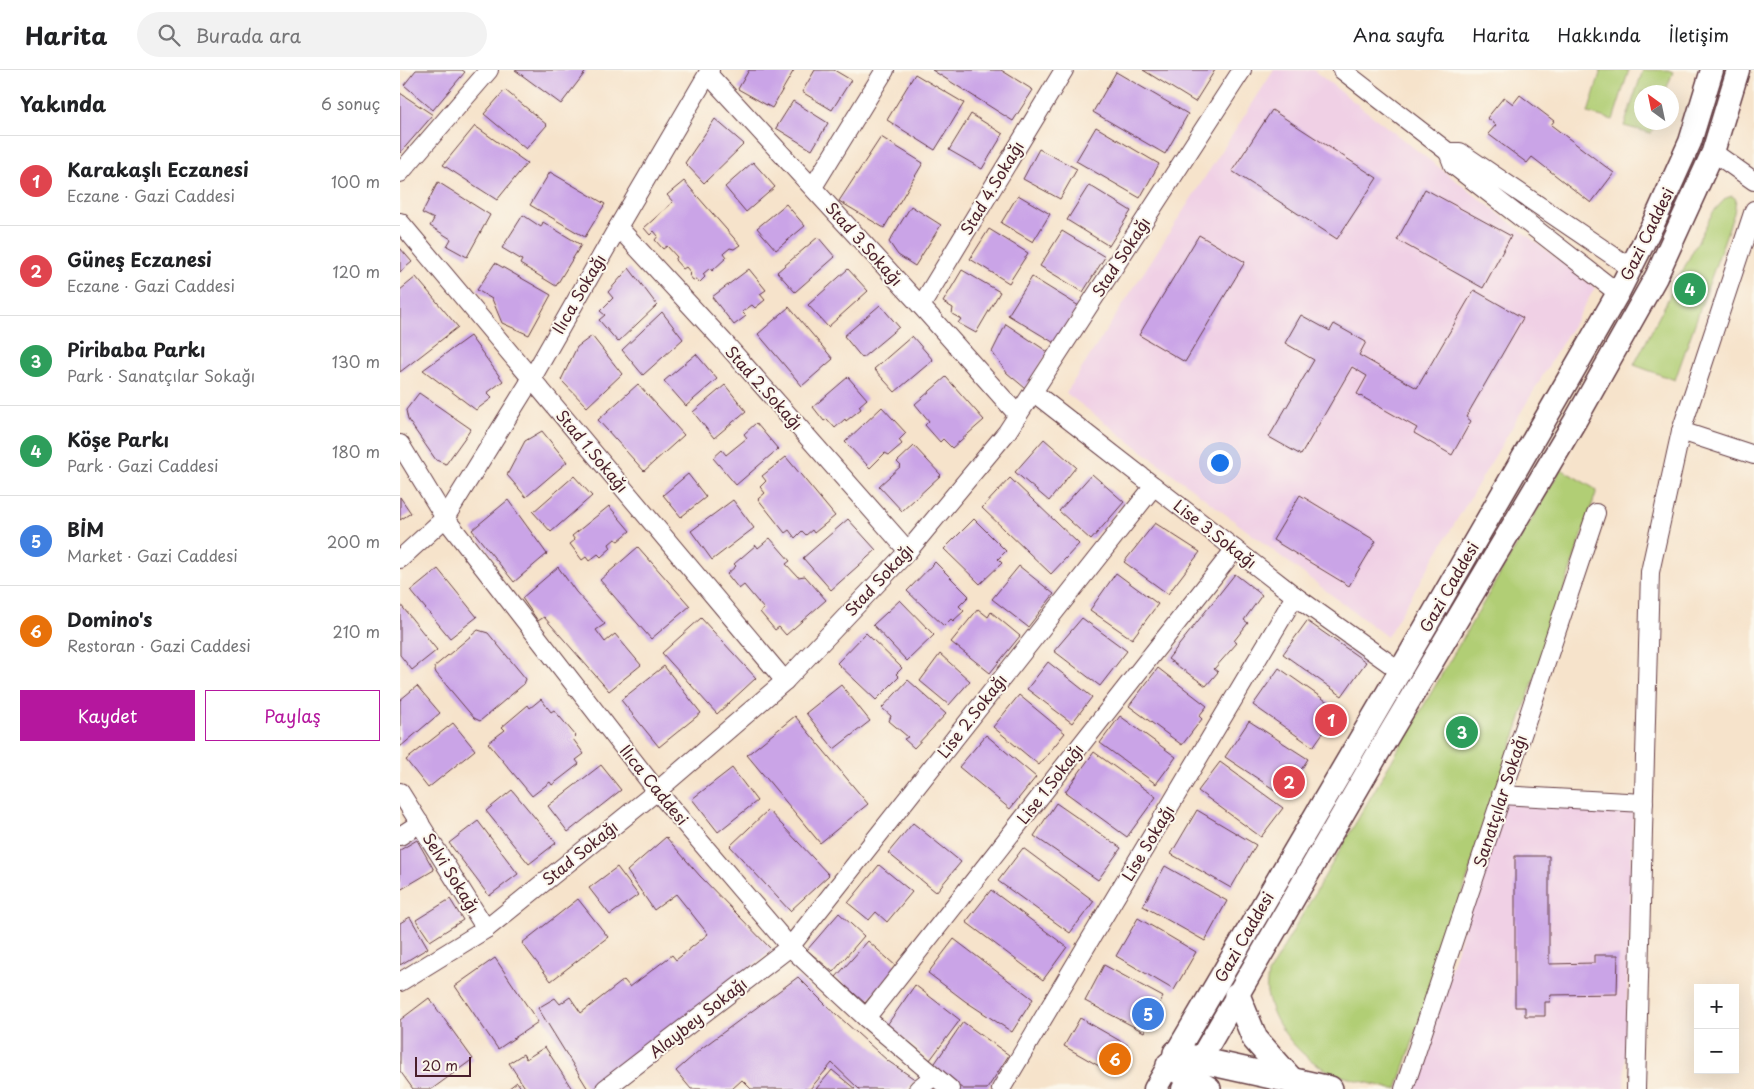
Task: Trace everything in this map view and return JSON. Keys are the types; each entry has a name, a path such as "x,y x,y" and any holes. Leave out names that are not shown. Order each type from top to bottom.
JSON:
{"main road":[{"path":"1238,995 1254,1039 1292,1080"},
{"path":"1188,1072 1292,1080 1330,1089"}],"street":[{"path":"400,173 489,70"},
{"path":"812,187 885,70"},
{"name":"Stad 4.Sokağı","path":"921,306 1064,70"},
{"name":"Stad Sokağı","path":"400,982 486,929 657,791 785,681 908,551 1007,432 1242,70"},
{"path":"1342,70 1448,152 1452,165 1618,293 1640,306"},
{"name":"Gazi Caddesi","path":"1188,1072 1400,672 1618,293 1654,222 1690,142 1712,70"},
{"name":"Gazi Caddesi","path":"1154,1089 1188,1072 1238,995 1381,748 1575,422 1655,279 1713,152 1738,70"},
{"name":"Stad 3.Sokağı","path":"709,72 1018,415"},
{"name":"Ilıca Sokağı","path":"400,559 446,518 532,378 709,72"},
{"path":"1690,142 1713,152 1754,182"},
{"path":"1448,152 1460,152 1631,268 1655,279"},
{"path":"1636,1089 1650,572 1681,431 1754,210"},
{"name":"Stad 1.Sokağı","path":"400,222 785,681"},
{"name":"Stad 2.Sokağı","path":"618,227 724,342 908,551"},
{"name":"Lise 3.Sokağı","path":"1033,392 1295,596 1400,672"},
{"path":"1681,431 1754,455"},
{"name":"Ilıca Caddesi","path":"400,444 446,518 657,791 790,947 866,1018 950,1089"},
{"name":"Lise 2.Sokağı","path":"790,947 1154,486"},
{"name":"Sanatçılar Sokağı","path":"1404,1089 1596,513"},
{"name":"Lise 1.Sokağı","path":"866,1018 1235,549"},
{"name":"Lise Sokağı","path":"1001,1089 1295,596"},
{"name":"Selvi Sokağı","path":"400,792 486,929"},
{"path":"1501,795 1644,803"},
{"path":"400,836 420,823"},
{"name":"Alaybey Sokağı","path":"605,1089 790,947"},
{"path":"918,1089 934,1076"}],"shaded area":[{"path":"1274,70 1313,70 1595,288 1387,637 1066,393"},
{"path":"1505,799 1633,808 1624,1089 1412,1089"}],"green space":[{"path":"1601,70 1629,70 1613,120 1588,113"},
{"path":"1643,70 1668,70 1673,72 1668,85 1638,85"},
{"path":"1634,97 1634,129 1624,126"},
{"path":"1639,130 1652,130 1651,133"},
{"path":"1732,196 1736,199 1734,213 1675,380 1634,365 1713,212 1726,198"},
{"path":"1561,469 1597,490 1397,1089 1338,1075 1309,1059 1282,1029 1270,1005 1267,993 1268,974"}],"building":[{"path":"416,70 462,70 465,72 433,110 404,85"},
{"path":"515,70 587,70 561,104"},
{"path":"749,70 794,70 772,108 738,89"},
{"path":"815,70 834,70 851,80 832,110 802,92"},
{"path":"932,70 1001,70 1033,90 1013,121"},
{"path":"1143,70 1215,70 1195,102"},
{"path":"1116,72 1188,114 1165,154 1093,112"},
{"path":"915,74 964,103 935,150 887,120"},
{"path":"505,90 547,125 526,149 484,114"},
{"path":"400,93 433,115 400,153"},
{"path":"1520,95 1554,121 1551,125 1614,173 1591,203 1532,157 1527,163 1488,134 1496,125 1487,118 1504,97 1513,104"},
{"path":"793,101 828,123 812,150 776,128"},
{"path":"1272,110 1377,178 1337,239 1232,171"},
{"path":"971,114 1003,134 982,169 949,150"},
{"path":"715,119 744,144 704,183 685,163"},
{"path":"475,126 527,163 497,200 443,165"},
{"path":"1096,127 1159,164 1140,198 1076,161"},
{"path":"881,137 923,163 884,228 839,201"},
{"path":"1039,149 1077,169 1060,199 1023,179"},
{"path":"753,162 775,187 746,212 725,187"},
{"path":"550,172 605,204 585,237 530,205"},
{"path":"684,181 740,245 734,249 730,248 724,253 727,257 712,271 710,268 703,274 705,277 699,283 696,279 693,280 689,275 691,273 686,267 683,269 675,260 677,257 667,246 663,249 655,240 658,236 654,231 650,235 644,228 673,202 667,195"},
{"path":"438,182 490,215 467,257 447,246 451,239 430,226 434,219 422,213"},
{"path":"1089,185 1131,211 1109,246 1067,220"},
{"path":"1425,189 1511,236 1483,288 1397,240"},
{"path":"1018,195 1050,214 1033,242 1001,223"},
{"path":"786,204 805,226 776,250 757,228"},
{"path":"911,206 941,225 915,266 898,255 889,242"},
{"path":"523,215 541,227 543,222 581,245 556,286 520,264 522,260 502,248"},
{"path":"989,229 1028,253 1009,283 970,259"},
{"path":"1062,231 1105,257 1083,292 1040,266"},
{"path":"1199,235 1245,262 1185,362 1139,335"},
{"path":"818,237 835,257 795,292 777,272"},
{"path":"400,248 412,262 400,272"},
{"path":"495,263 551,295 529,335 502,323 492,299 477,290"},
{"path":"629,268 657,305 618,342 599,320 605,315 600,311 613,298 608,292"},
{"path":"749,269 766,290 760,294 765,300 755,308 752,305 742,312 746,316 734,325 712,297"},
{"path":"848,269 868,291 828,327 808,305"},
{"path":"962,270 1000,292 976,333 958,323 961,319 952,314 953,308 943,302"},
{"path":"416,277 458,327 400,372 400,290"},
{"path":"1032,277 1079,306 1056,344 1008,315"},
{"path":"1474,290 1523,318 1466,417 1471,421 1452,455 1414,433 1417,428 1357,394 1367,376 1352,367 1301,455 1269,437 1314,360 1285,343 1301,315 1330,331 1334,324 1366,342 1359,355 1417,388"},
{"path":"880,305 899,327 862,358 844,336"},
{"path":"789,307 833,359 802,386 758,334"},
{"path":"662,312 683,339 643,375 622,350"},
{"path":"1006,324 1048,352 1025,388 1007,373 992,352"},
{"path":"470,336 503,381 487,393 492,398 476,410 423,370"},
{"path":"592,336 622,374 587,407 561,380 577,347"},
{"path":"912,336 933,360 895,392 874,369"},
{"path":"696,354 717,379 686,406 664,381"},
{"path":"848,377 867,399 859,406 861,409 835,428 827,419 824,421 813,407"},
{"path":"946,377 984,420 952,448 943,439 940,442 925,425 929,421 915,404"},
{"path":"638,384 684,435 644,471 598,420"},
{"path":"725,385 746,411 714,438 693,412"},
{"path":"419,393 471,429 446,464 436,460 408,420 406,410"},
{"path":"882,407 906,433 899,440 902,444 889,455 885,453 870,468 845,442"},
{"path":"756,423 778,449 736,485 713,458 722,450 726,455 747,438 744,434"},
{"path":"542,431 567,462 526,497 507,475 525,441"},
{"path":"1044,439 1076,467 1049,501 1015,472"},
{"path":"914,446 941,475 902,511 879,486 901,466 897,462"},
{"path":"786,457 835,516 814,533 812,530 806,535 802,531 795,538 789,530 785,533 758,499 765,493 760,487 766,481 762,476"},
{"path":"688,474 706,497 681,517 663,495"},
{"path":"1092,474 1124,502 1091,540 1059,511"},
{"path":"574,476 592,496 551,532 533,512"},
{"path":"1010,478 1079,544 1051,574 982,508"},
{"path":"1300,495 1376,541 1349,586 1273,540"},
{"path":"400,497 411,513 400,520"},
{"path":"508,500 547,554 514,582 472,530"},
{"path":"733,500 754,528 712,560 691,531"},
{"path":"609,506 630,531 618,541 615,539 609,544 611,548 601,557 598,554 589,561 586,557 582,560 570,544 575,540 572,536"},
{"path":"848,519 876,550 831,590 803,558"},
{"path":"974,519 1006,551 998,559 1002,563 980,584 944,549"},
{"path":"1155,523 1200,552 1168,594 1124,562"},
{"path":"770,538 790,561 786,564 798,577 805,576 826,600 786,635 779,627 775,630 760,612 764,609 744,585 739,589 727,574 736,566 734,564 756,545 758,548"},
{"path":"638,547 690,606 651,639 600,580"},
{"path":"935,562 969,596 959,606 964,611 944,626 907,591"},
{"path":"1019,566 1054,594 1028,627 992,599"},
{"path":"558,567 576,592 605,624 596,630 605,642 615,634 641,665 609,691 544,617 538,621 522,598"},
{"path":"438,569 477,617 450,638 411,591"},
{"path":"1116,573 1158,604 1132,639 1090,610"},
{"path":"1235,574 1262,595 1244,620 1248,623 1234,641 1237,643 1214,669 1218,672 1206,686 1168,659"},
{"path":"900,600 934,635 907,661 873,625"},
{"path":"400,604 437,650 412,670 400,655"},
{"path":"978,609 988,617 991,612 1020,636 990,673 951,642"},
{"path":"701,618 756,678 717,714 662,653"},
{"path":"1082,618 1127,651 1100,686 1054,651"},
{"path":"1307,621 1366,662 1342,696 1283,654"},
{"path":"478,630 488,633 526,679 524,684 480,721 474,718 436,673 434,667"},
{"path":"866,633 902,668 896,674 899,677 876,700 837,663"},
{"path":"940,654 970,681 949,705 920,681"},
{"path":"1048,662 1092,697 1072,723 1027,689"},
{"path":"664,666 701,713 659,747 621,700"},
{"path":"1158,668 1207,706 1199,716 1202,719 1182,745 1129,706"},
{"path":"1279,668 1339,710 1313,747 1253,705"},
{"path":"908,680 946,714 914,748 904,739 908,737 889,721 891,716 882,708"},
{"path":"841,685 870,721 834,749 806,713"},
{"path":"417,686 440,713 400,747 400,700"},
{"path":"1019,695 1065,733 1039,765 993,727"},
{"path":"541,699 551,712 554,710 576,736 573,739 584,754 576,760 579,764 552,785 550,782 532,796 488,743 505,730 502,727 528,705 530,708"},
{"path":"795,716 868,804 820,843 747,755"},
{"path":"1120,716 1176,757 1156,784 1100,743"},
{"path":"1249,721 1308,759 1284,796 1225,757"},
{"path":"453,723 475,750 428,788 406,760"},
{"path":"986,735 1036,777 1010,809 959,767"},
{"path":"1094,752 1156,797 1127,837 1065,792"},
{"path":"1220,762 1283,808 1261,837 1198,791"},
{"path":"601,765 621,790 568,832 548,806"},
{"path":"732,768 757,801 718,832 692,799"},
{"path":"512,790 556,843 529,864 486,811"},
{"path":"1056,803 1121,848 1098,880 1034,836"},
{"path":"768,810 829,875 790,911 730,846"},
{"path":"1197,810 1256,845 1231,888 1171,854"},
{"path":"478,821 518,874 489,896 449,843"},
{"path":"913,823 961,862 936,892 888,853"},
{"path":"666,837 700,876 772,950 644,1054 595,1089 588,1089 538,1008 555,998 560,1004 570,997 581,1013 624,980 630,987 672,955 676,960 708,934 676,894 654,910 627,871"},
{"path":"417,840 434,870 400,890 400,850"},
{"path":"1023,848 1094,901 1070,933 998,881"},
{"path":"1515,856 1549,856 1549,964 1594,963 1594,955 1618,955 1617,994 1551,995 1550,1002 1545,1002 1545,1016 1525,1016 1525,1007 1515,1007"},
{"path":"879,865 912,892 887,922 876,912 869,920 848,903"},
{"path":"1165,866 1227,901 1205,941 1143,906"},
{"path":"617,867 638,895 610,915 589,888"},
{"path":"991,890 1067,947 1043,980 966,922"},
{"path":"450,899 463,920 430,941 416,920"},
{"path":"578,899 608,937 551,981 522,943"},
{"path":"839,913 864,936 833,972 807,950"},
{"path":"410,917 428,948 400,965 400,923"},
{"path":"1138,918 1196,952 1174,990 1116,956"},
{"path":"954,939 1033,999 1012,1032 965,1001 928,973"},
{"path":"868,941 897,967 865,1003 836,977"},
{"path":"495,958 538,1022 498,1049 455,986"},
{"path":"1104,965 1163,997 1144,1032 1085,1001"},
{"path":"798,977 888,1061 916,1080 907,1089 859,1089 832,1063 810,1089 751,1089 742,1080 732,1089 691,1089 676,1071 702,1048"},
{"path":"915,985 960,1020 930,1060 887,1025"},
{"path":"429,998 473,1059 432,1089 413,1089 400,1071 400,1020"},
{"path":"1080,1018 1129,1046 1113,1074 1064,1046"},
{"path":"963,1022 1009,1055 987,1089 963,1089 933,1066"},
{"path":"545,1047 572,1089 526,1089 509,1063 523,1054 526,1059"},
{"path":"832,1070 855,1089 816,1089"},
{"path":"517,1082 522,1089 508,1089"}],"place":[{"name":"Köşe Parkı","path":"1690,289"},
{"name":"Karakaşlı Eczanesi","path":"1331,720"},
{"name":"Piribaba Parkı","path":"1462,732"},
{"name":"Güneş Eczanesi","path":"1289,782"},
{"name":"BİM","path":"1148,1014"},
{"name":"Domino's","path":"1115,1059"}]}
